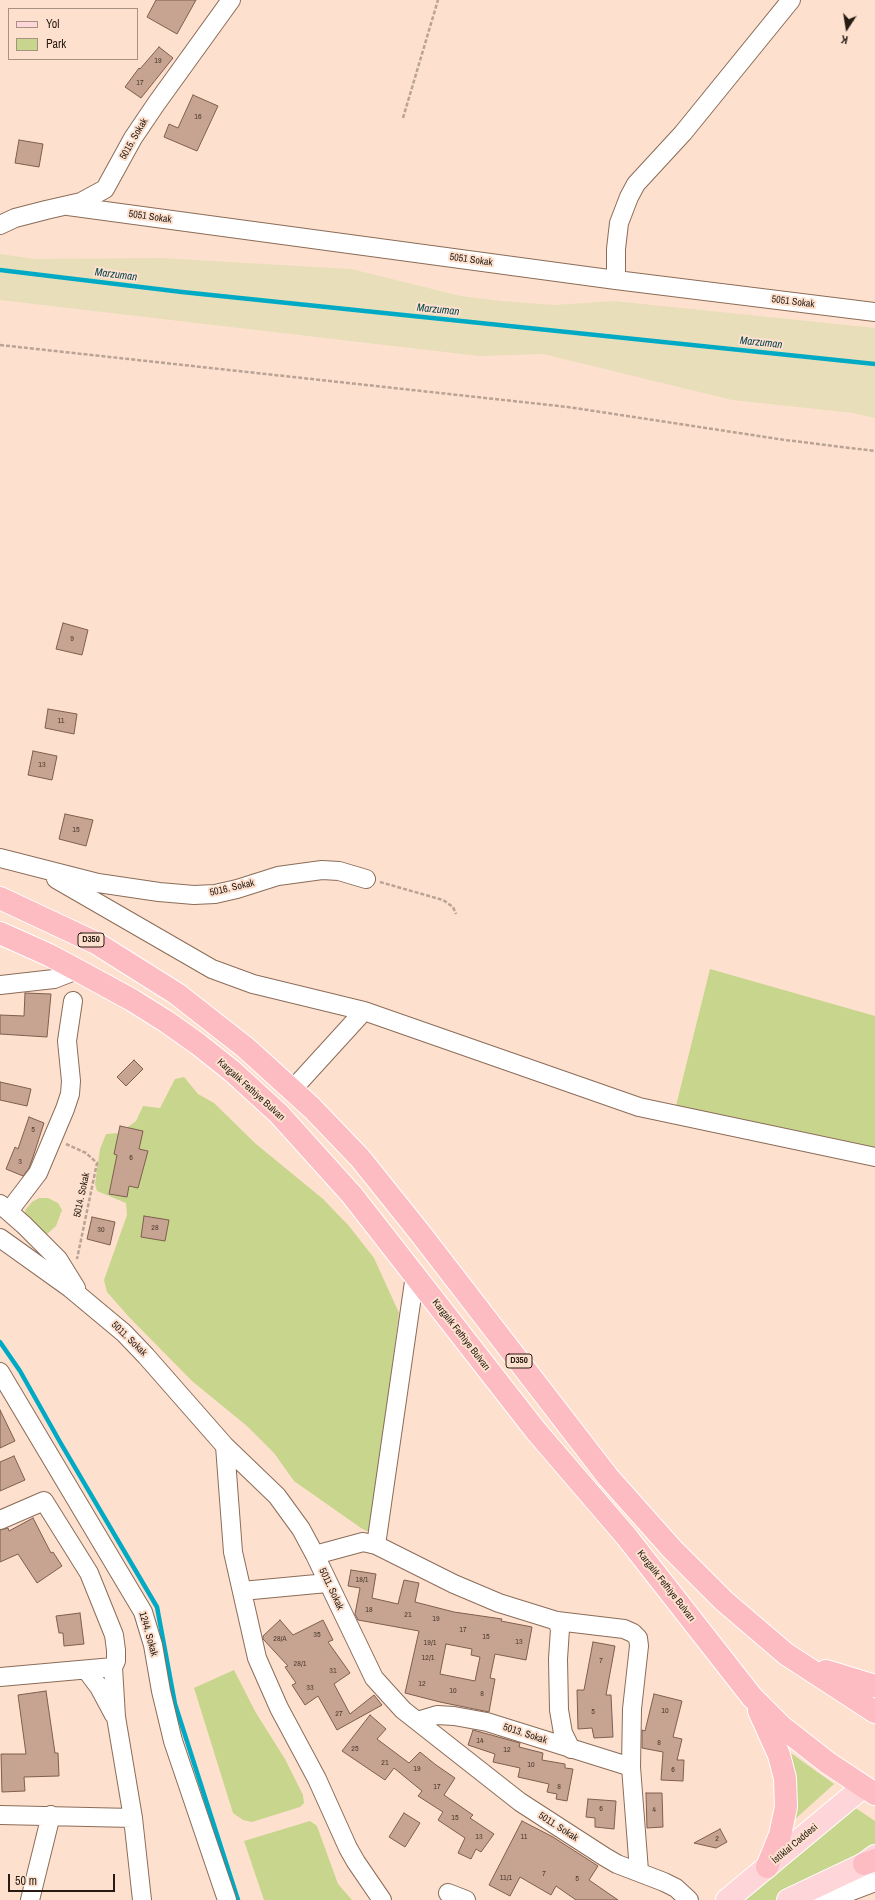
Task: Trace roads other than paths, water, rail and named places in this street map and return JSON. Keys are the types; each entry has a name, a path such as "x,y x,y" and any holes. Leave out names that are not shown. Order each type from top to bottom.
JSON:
{"highway":[{"name":"D350","path":"0,898 96,943 177,994 246,1048 292,1090 360,1158 420,1233 608,1477 672,1549 719,1595 786,1654 875,1712"},
{"name":"Kargalık Fethiye Bulvarı","path":"0,933 49,955 132,1000 167,1022 232,1071 279,1114 315,1152 352,1195 536,1431 626,1536 752,1697 782,1727 828,1763 871,1786"},
{"path":"786,1654 829,1672 875,1686"},
{"path":"752,1697 779,1754 785,1778 784,1814 780,1835 767,1867"}],"main road":[{"name":"İstiklal Caddesi","path":"727,1900 871,1786"},
{"path":"788,1900 871,1860"}],"street":[{"name":"5015. Sokak","path":"0,225 15,218 68,206 93,197 105,190 133,138 231,0"},
{"path":"616,280 616,249 619,223 629,197 636,184 683,133 791,0"},
{"name":"5051 Sokak","path":"68,206 616,280 875,312"},
{"name":"5016. Sokak","path":"0,858 98,883 159,892 215,894 278,876 315,871 339,871 366,879"},
{"path":"37,868 212,969 253,984 364,1011 639,1107 875,1157"},
{"path":"0,985 54,979 77,970"},
{"path":"73,1001 67,1041 70,1068 70,1094 38,1173 5,1208 58,1259 76,1289"},
{"path":"292,1090 364,1011"},
{"name":"5011. Sokak","path":"0,1238 76,1289 124,1333 225,1446 278,1496 315,1555 327,1583 374,1678 389,1696 417,1722 520,1802 617,1864 639,1871 676,1888 689,1900"},
{"path":"376,1545 415,1275"},
{"name":"1244. Sokak","path":"0,1372 143,1612 153,1645 161,1691 173,1741 228,1900"},
{"path":"225,1446 232,1538 257,1658 279,1708 317,1779 354,1858 382,1900"},
{"path":"0,1520 44,1501 89,1573 112,1628 116,1650 116,1661 113,1668 116,1717 133,1818 142,1900"},
{"path":"315,1555 363,1542 376,1545 479,1595 556,1621 624,1629 633,1633 638,1638 640,1646 632,1709 631,1767 639,1871"},
{"path":"242,1591 327,1583"},
{"path":"556,1621 560,1629 558,1659 559,1710 563,1733 571,1749"},
{"path":"0,1677 113,1668"},
{"path":"87,1671 99,1687 116,1717"},
{"name":"5013. Sokak","path":"417,1722 437,1715 454,1716 487,1722 631,1767"},
{"path":"0,1815 133,1818"},
{"path":"30,1900 51,1815"},
{"path":"813,1900 840,1898 875,1882"},
{"path":"448,1893 466,1900"}],"waterway":[{"name":"Marzuman","path":"0,270 182,292 875,364"},
{"path":"0,1342 20,1371 157,1607 175,1704 238,1900"}]}
